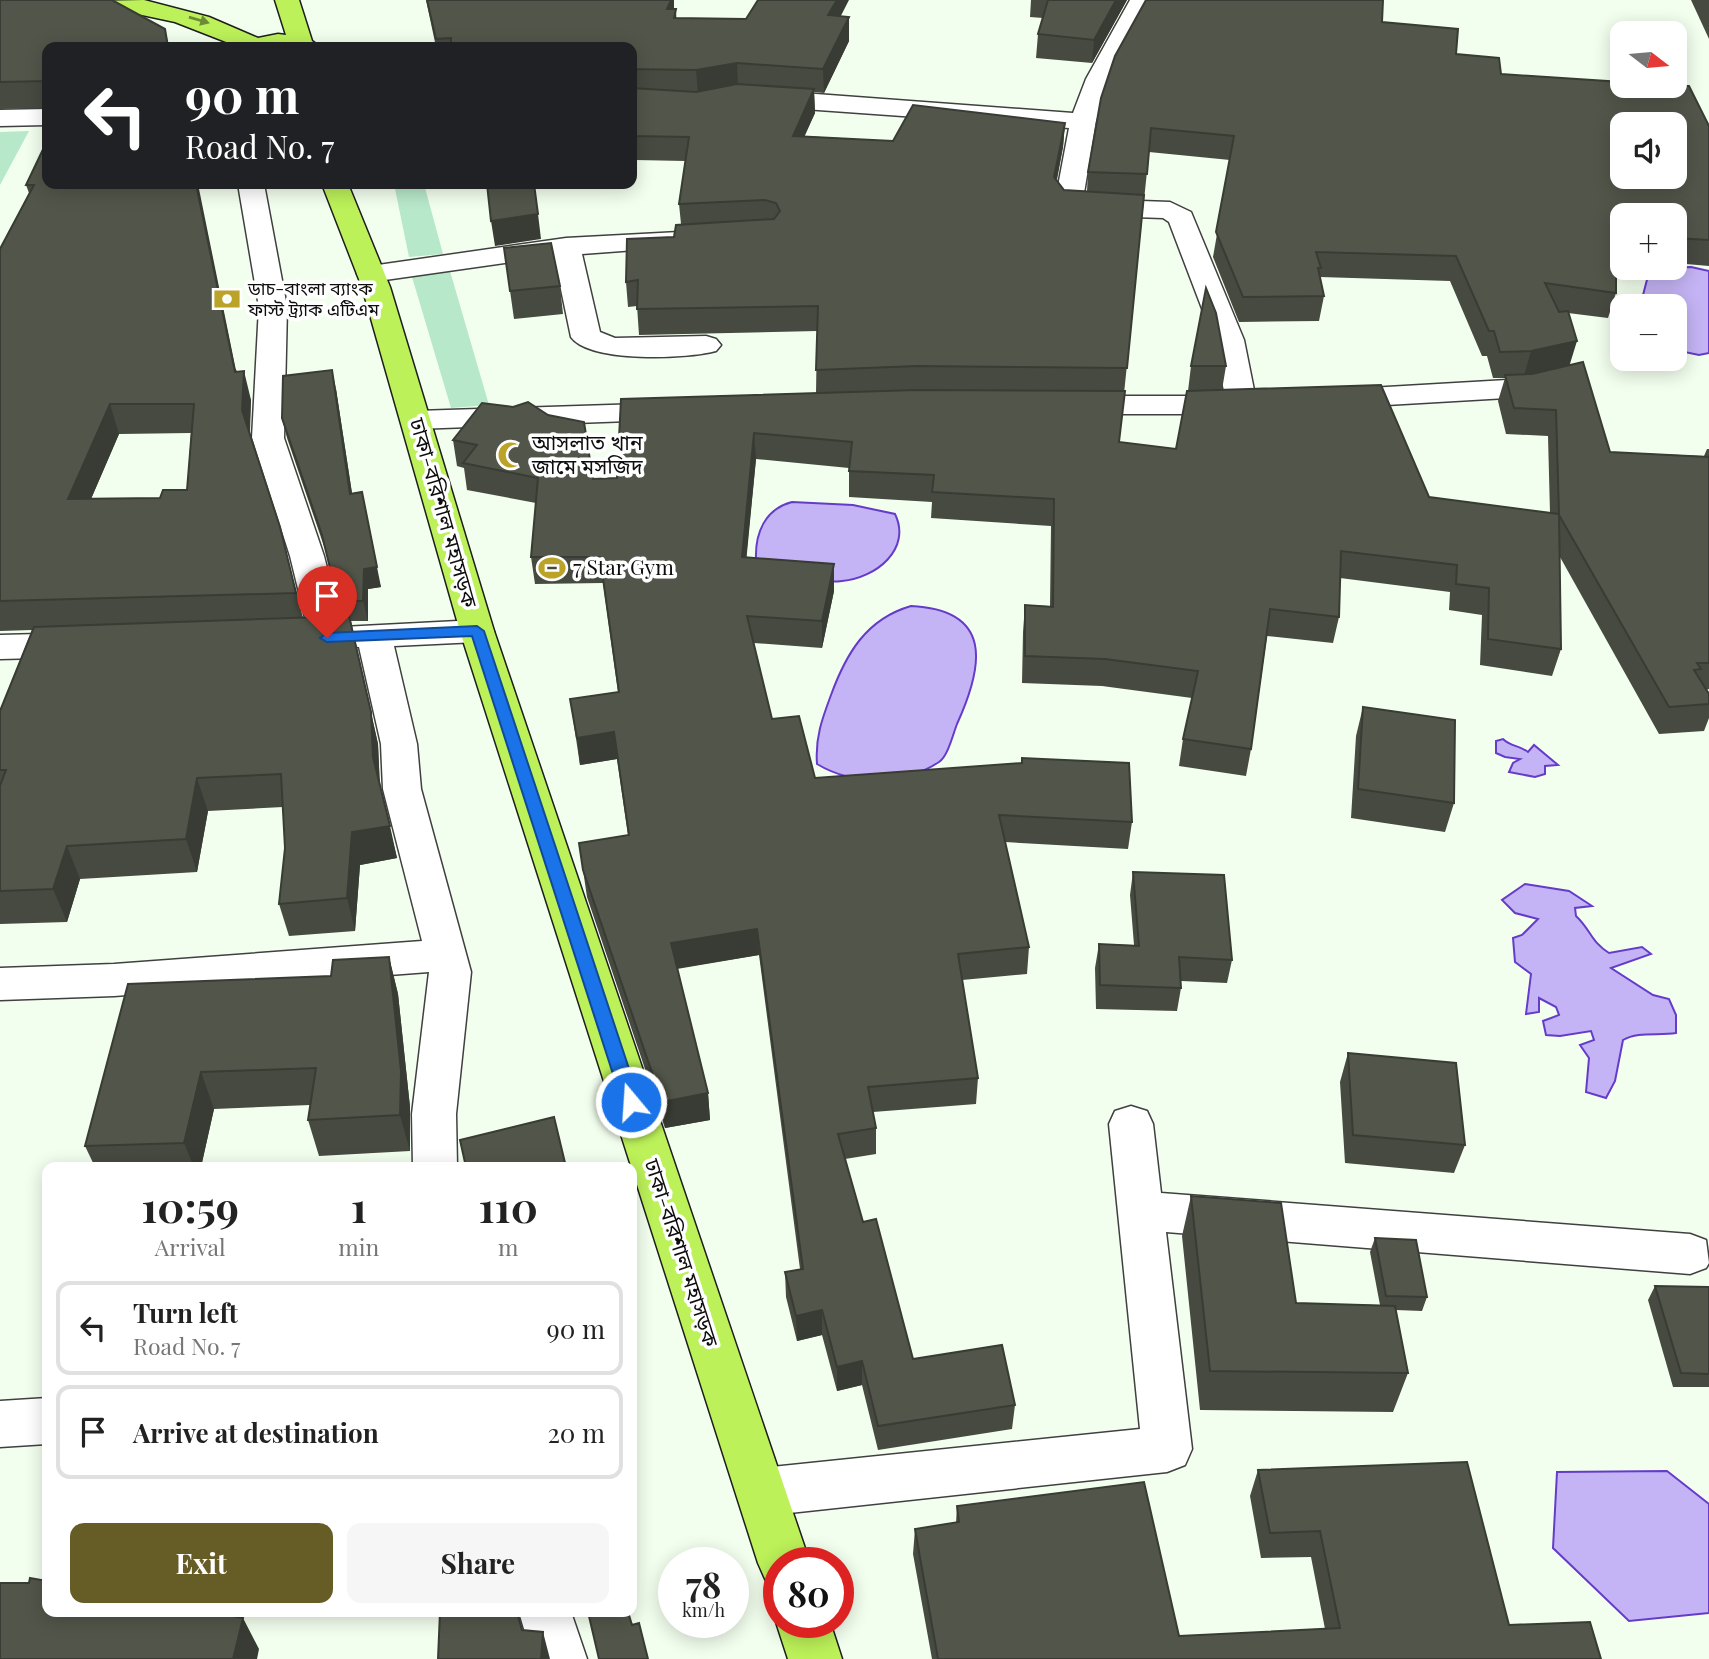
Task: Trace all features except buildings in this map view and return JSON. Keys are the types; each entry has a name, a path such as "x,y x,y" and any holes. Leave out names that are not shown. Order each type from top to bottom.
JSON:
{"highway":[{"path":"107,0 152,7 211,23 261,28 295,42"},
{"path":"107,0 190,42"},
{"path":"287,0 303,42"},
{"name":"ঢাকা-বরিশাল মহাসড়ক","path":"337,189 371,274 477,631 779,1547"},
{"path":"808,1638 815,1659"}],"street":[{"path":"1040,405 1255,404 1181,218 1170,210 1070,205 1083,121 1098,79 1142,0"},
{"path":"738,97 1083,121"},
{"path":"0,118 42,117"},
{"path":"252,189 273,307 268,438 307,556 314,638 477,631"},
{"path":"371,274 566,246 699,239"},
{"path":"566,246 586,337 612,347 706,345"},
{"path":"1309,401 1524,388 1579,376"},
{"path":"416,419 708,411"},
{"path":"374,635 399,744 402,789 450,972 434,1114 435,1162"},
{"path":"0,647 111,644"},
{"path":"0,984 114,980 445,956"},
{"path":"761,1492 1167,1449 1130,1124"},
{"path":"1140,1211 1690,1254"},
{"path":"0,1424 42,1421"},
{"path":"547,1617 560,1659"}],"green space":[{"path":"29,131 0,185 0,132"},
{"path":"395,189 425,189 443,254 409,257"},
{"path":"450,271 489,405 451,408 412,277"}],"shaded area":[{"path":"1687,267 1709,271 1709,353 1699,355 1687,352 1687,294 1643,294 1647,280 1687,280"},
{"path":"792,502 853,505 895,514 899,539 895,550 878,568 855,579 819,581 775,574 756,559 757,540 768,516"},
{"path":"911,606 938,610 957,618 969,630 975,644 973,681 945,755 925,770 894,779 861,779 831,771 817,764 818,737 822,721 851,652 870,629 895,612"},
{"path":"1503,739 1528,752 1534,745 1558,765 1545,766 1545,774 1535,777 1509,772 1513,763 1520,759 1496,753 1496,741"},
{"path":"1525,884 1569,891 1592,906 1575,908 1576,916 1598,945 1609,953 1642,947 1651,954 1611,968 1653,995 1669,999 1676,1015 1676,1033 1642,1035 1623,1040 1615,1081 1606,1098 1586,1092 1589,1058 1580,1045 1594,1040 1591,1031 1560,1036 1546,1035 1543,1021 1559,1015 1556,1007 1539,998 1539,1012 1526,1014 1531,974 1515,962 1513,938 1522,935 1538,919 1515,913 1502,900"},
{"path":"1667,1471 1709,1504 1709,1613 1629,1621 1553,1548 1557,1472"}],"place":[{"name":"ডাচ-বাংলা ব্যাংক ফাস্ট ট্র্যাক এটিএম","path":"227,299"},
{"name":"আসলাত খান জামে মসজিদ","path":"511,455"},
{"name":"7 Star Gym","path":"552,568"}],"route":[{"path":"327,638 477,631 631,1102"}]}
